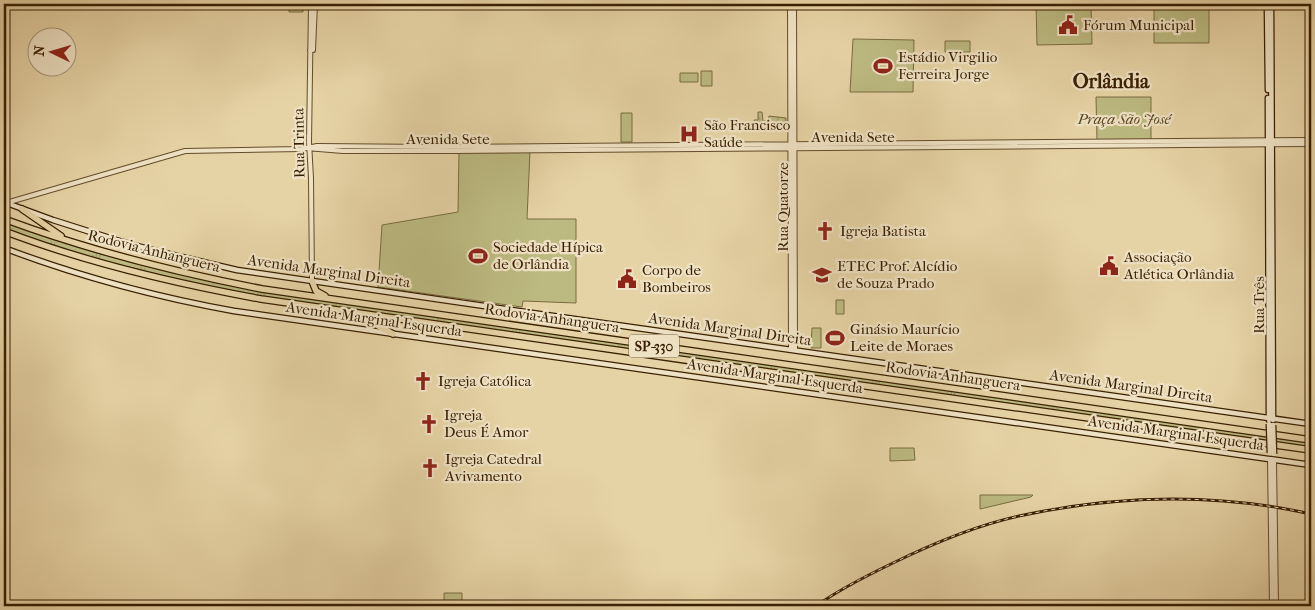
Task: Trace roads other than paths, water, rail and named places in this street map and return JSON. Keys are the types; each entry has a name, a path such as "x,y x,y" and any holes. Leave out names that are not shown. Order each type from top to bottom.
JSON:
{"highway":[{"path":"22,209 52,231 81,246"},
{"name":"Rodovia Anhanguera","path":"4,219 81,246 157,266 220,281 344,302 1311,440"},
{"name":"Rodovia Anhanguera","path":"5,231 79,257 204,289 330,309 1311,450"},
{"path":"312,281 314,289 320,294 344,302"},
{"path":"330,309 373,323 393,334"}],"main road":[{"name":"Rua Três","path":"1269,4 1272,460"},
{"name":"Avenida Marginal Direita","path":"5,202 76,228 152,250 237,270 793,350 1271,422 1311,424"},
{"name":"Avenida Marginal Esquerda","path":"4,248 90,277 199,304 393,334 1311,465"}],"street":[{"name":"Rua Trinta","path":"312,281 311,178 308,148 313,4"},
{"name":"Rua Quatorze","path":"790,4 793,350"},
{"name":"Rua Quatorze","path":"792,146 794,4"},
{"name":"Avenida Sete","path":"5,202 184,151 308,148 1311,142"},
{"name":"Rua Três","path":"1272,460 1272,606"},
{"name":"Rua Três","path":"1272,460 1276,606"}],"railway":[{"path":"816,606 863,578 941,541 990,523 1060,508 1096,503 1168,499 1240,502 1311,514"}],"place":[{"name":"Fórum Municipal","path":"1068,25"},
{"name":"Estádio Virgilio Ferreira Jorge","path":"883,66"},
{"name":"São Francisco Saúde","path":"689,134"},
{"name":"Igreja Batista","path":"825,231"},
{"name":"Sociedade Hípica de Orlândia","path":"478,256"},
{"name":"Associação Atlética Orlândia","path":"1109,266"},
{"name":"ETEC Prof. Alcídio de Souza Prado","path":"822,275"},
{"name":"Corpo de Bombeiros","path":"627,279"},
{"name":"Ginásio Maurício Leite de Moraes","path":"835,338"},
{"name":"Igreja Católica","path":"423,381"},
{"name":"Igreja Deus É Amor","path":"429,424"},
{"name":"Igreja Catedral Avivamento","path":"430,468"}],"district":[{"name":"Orlândia","path":"1111,81"}],"park label":[{"name":"Praça São José","path":"1124,119"}]}
